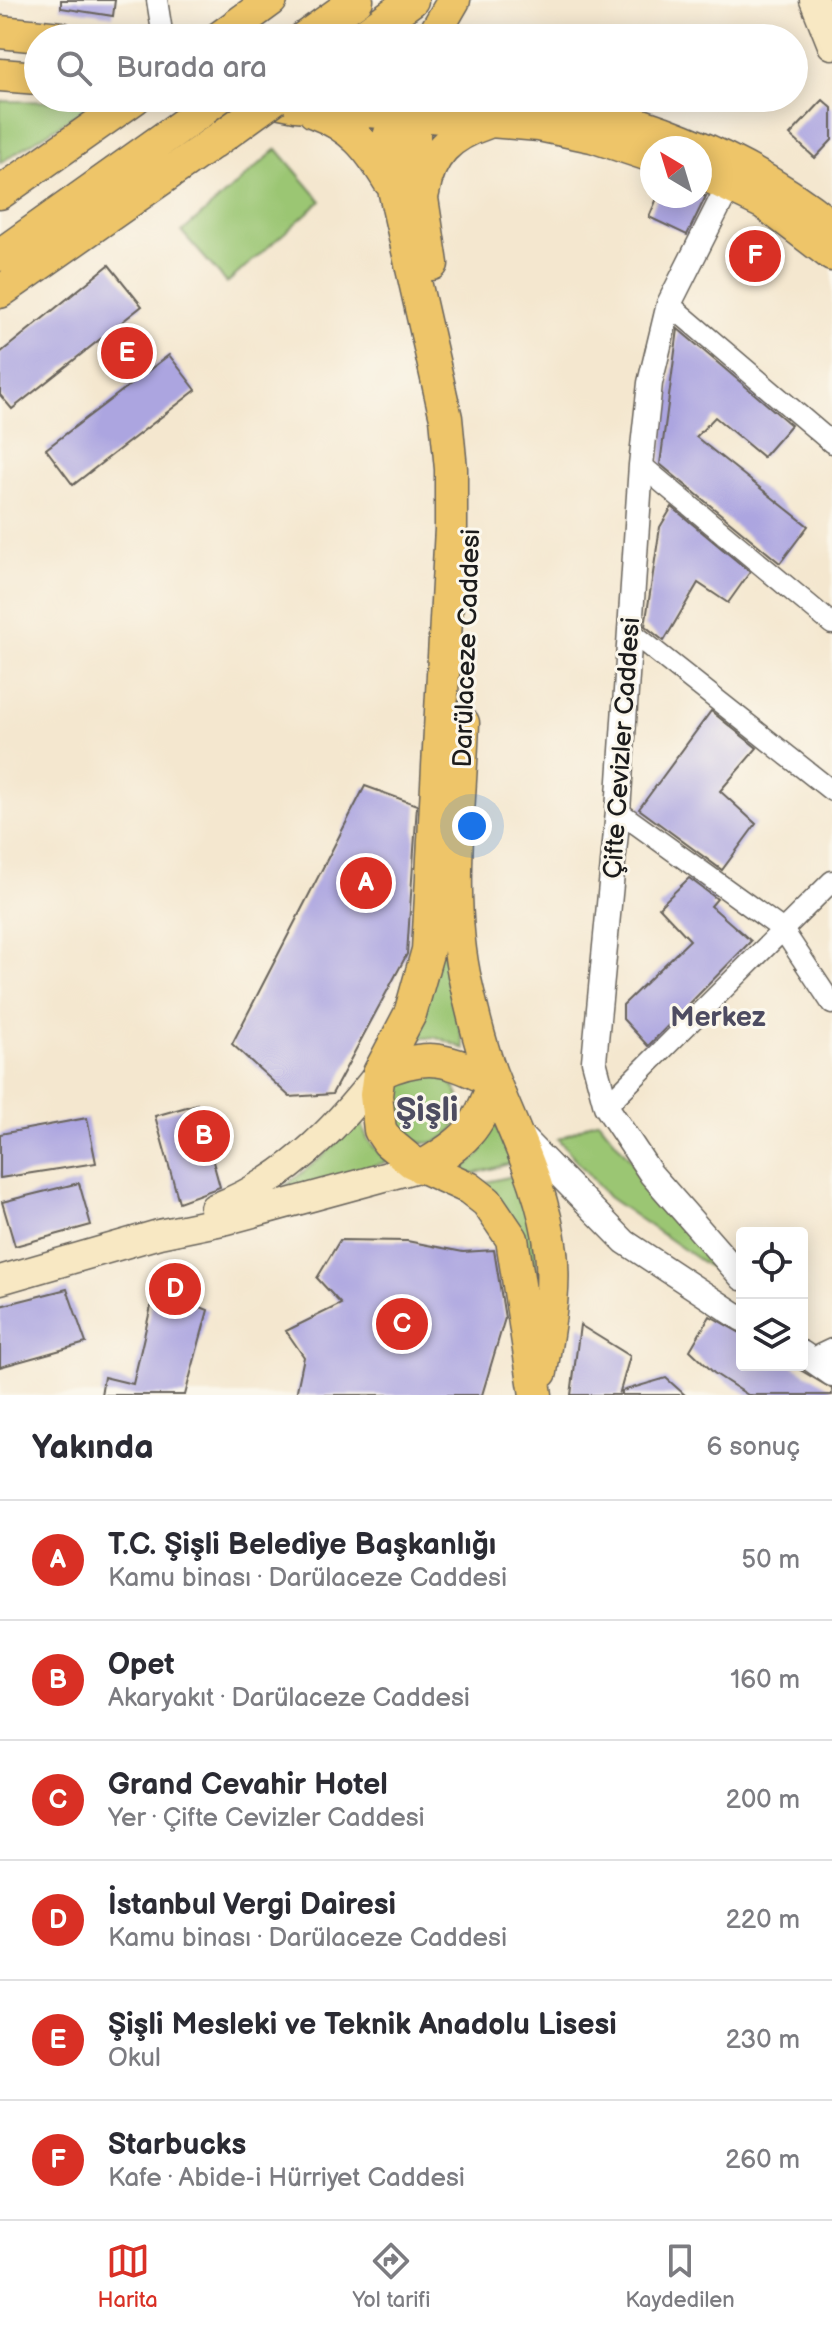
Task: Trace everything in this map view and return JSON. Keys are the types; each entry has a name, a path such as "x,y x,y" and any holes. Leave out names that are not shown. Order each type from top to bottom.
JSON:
{"main road":[{"path":"238,24 271,0"},
{"path":"324,24 357,0"},
{"path":"379,24 412,0"},
{"path":"814,0 832,45"},
{"path":"0,32 24,34"},
{"path":"0,50 24,51"},
{"path":"0,75 24,77"},
{"path":"0,91 24,92"},
{"path":"0,193 115,112"},
{"path":"0,255 200,112"},
{"path":"0,292 224,135 267,112"},
{"path":"309,112 352,131 367,145 392,187"},
{"name":"Darülaceze Caddesi","path":"159,1234 239,1198 288,1169 350,1111 379,1073 410,1014 428,950 451,528 446,418 392,187 389,137 395,112"},
{"name":"Darülaceze Caddesi","path":"0,1280 159,1234 227,1220 421,1167 465,1140 487,1102 494,1082 471,1005 458,935 471,460 429,251 413,138 399,112"},
{"path":"435,112 568,130 640,152"},
{"path":"591,112 618,118 832,227"},
{"path":"422,196 429,166 443,147 469,129 493,121"},
{"path":"0,185 45,161"},
{"path":"712,173 734,175 764,203 832,255"},
{"path":"430,1058 458,1065 494,1082 538,1184 552,1252 552,1302 536,1395 512,1239 487,1202 469,1188 401,1155 380,1130 376,1105 379,1073 399,1064 430,1058"}],"street":[{"path":"157,0 161,24"},
{"name":"Çifte Cevizler Caddesi","path":"734,175 669,304 650,383 641,465 618,811 594,1061 606,1106 651,1174 736,1271"},
{"path":"669,304 832,443"},
{"path":"641,465 832,624"},
{"path":"630,631 832,791"},
{"path":"618,811 783,930 832,1004"},
{"path":"606,1106 832,881"},
{"path":"515,1129 625,1242 736,1315"},
{"path":"812,1351 832,1374"}],"green space":[{"path":"0,101 24,101 24,112 80,112 0,163"},
{"path":"277,149 321,201 227,283 182,232"},
{"path":"441,933 450,989 465,1049 437,1037 414,1039"},
{"path":"433,1073 455,1088 461,1108 459,1122 451,1133 440,1141 419,1143 401,1133 393,1122 391,1101 401,1083 412,1075"},
{"path":"360,1119 368,1140 387,1162 278,1192 324,1155"},
{"path":"598,1120 731,1282 608,1197 558,1139"},
{"path":"494,1123 516,1162 470,1175 461,1170 480,1154"},
{"path":"517,1175 533,1224 539,1292 533,1291 482,1183"}],"building":[{"path":"61,0 115,0 113,16 61,8"},
{"path":"823,100 832,108 832,140 815,158 790,135"},
{"path":"653,208 700,208 687,235 649,217"},
{"path":"109,265 142,306 12,409 0,395 0,353"},
{"path":"678,329 791,425 763,457 715,417 696,437 808,526 780,563 660,464"},
{"path":"169,355 196,390 73,485 46,449"},
{"path":"672,507 750,572 728,603 698,583 664,641 645,626 660,527"},
{"path":"711,711 757,748 720,791 756,824 722,870 639,809"},
{"path":"365,786 417,805 407,954 332,1094 290,1097 232,1044"},
{"path":"689,878 717,899 711,906 751,941 648,1046 623,1019 623,1005 690,940 659,907"},
{"path":"197,1104 220,1187 179,1202 155,1116"},
{"path":"87,1118 96,1163 0,1178 0,1134"},
{"path":"79,1183 91,1225 15,1246 2,1202"},
{"path":"340,1240 407,1241 463,1252 494,1250 505,1318 482,1395 296,1395 304,1357 286,1331 341,1304 317,1278"},
{"path":"67,1289 86,1343 0,1367 0,1306"},
{"path":"167,1293 208,1310 185,1395 101,1395 104,1377 133,1384 152,1302 164,1305"},
{"path":"710,1316 736,1331 736,1371 802,1371 832,1389 832,1395 748,1395 714,1373 690,1350"},
{"path":"580,1325 630,1356 619,1395 571,1395"},
{"path":"666,1378 685,1395 622,1395 622,1391"}],"place":[{"name":"Starbucks","path":"755,256"},
{"name":"Şişli Mesleki ve Teknik Anadolu Lisesi","path":"127,353"},
{"name":"T.C. Şişli Belediye Başkanlığı","path":"366,883"},
{"name":"Opet","path":"204,1136"},
{"name":"İstanbul Vergi Dairesi","path":"175,1289"},
{"name":"Grand Cevahir Hotel","path":"402,1324"}],"district":[{"name":"Merkez","path":"718,1016"},
{"name":"Şişli","path":"427,1109"}]}
